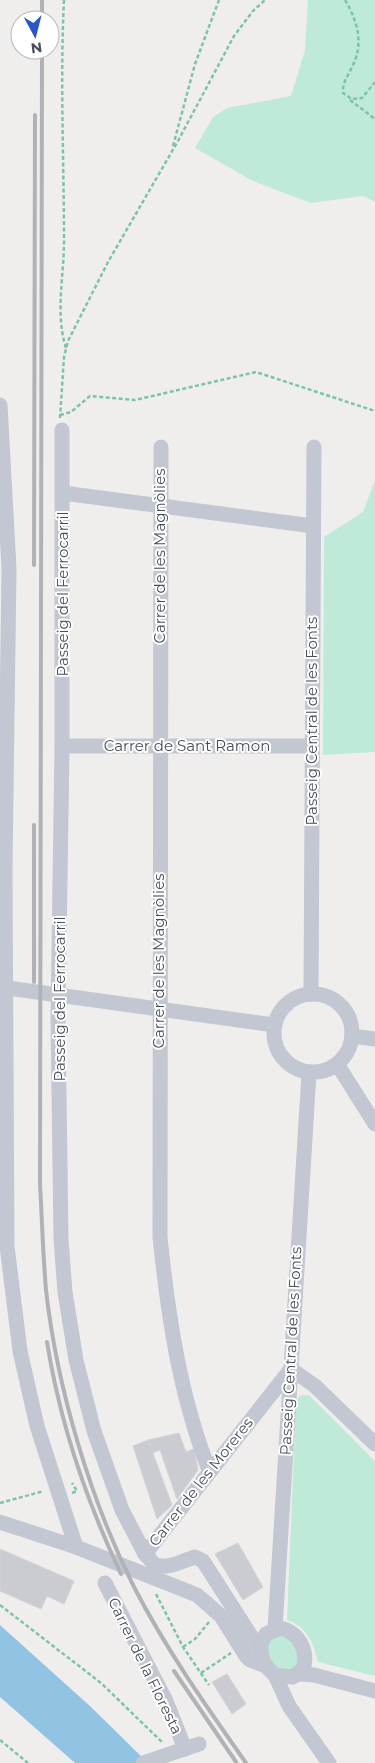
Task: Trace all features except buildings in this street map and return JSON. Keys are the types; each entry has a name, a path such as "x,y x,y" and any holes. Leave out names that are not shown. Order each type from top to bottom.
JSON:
{"street":[{"path":"0,406 9,568 3,744 3,1212 20,1351 37,1426 76,1547"},
{"name":"Passeig del Ferrocarril","path":"61,423 63,493 62,746 58,1018 61,1239 65,1292 76,1360 94,1430 122,1510 145,1554"},
{"name":"Carrer de les Magnòlies","path":"161,447 158,1188 166,1295 178,1363 209,1470"},
{"name":"Passeig Central de les Fonts","path":"311,994 314,447"},
{"path":"63,493 313,526"},
{"name":"Carrer de Sant Ramon","path":"62,746 312,746"},
{"path":"0,987 274,1025"},
{"path":"311,994 327,996 339,1004 351,1021 352,1036 346,1054 337,1064 322,1072 309,1073 291,1066 283,1060 274,1042 274,1025 282,1008 291,1000 302,995 311,994"},
{"path":"352,1036 375,1039"},
{"path":"337,1064 375,1124"},
{"name":"Passeig Central de les Fonts","path":"275,1629 309,1073"},
{"path":"290,1369 314,1386 375,1444"},
{"name":"Carrer de les Moreres","path":"260,1650 203,1561 195,1557 163,1567 155,1565 145,1554 290,1369"},
{"path":"0,1522 76,1547 197,1595 221,1616 246,1656 270,1671 287,1678 299,1674 314,1674 375,1691"},
{"name":"Carrer de la Floresta","path":"105,1583 166,1701 183,1749"},
{"path":"299,1674 305,1658 300,1642 286,1629 275,1629 266,1634 260,1650 270,1671 290,1706 329,1763"},
{"path":"142,1763 183,1749"}],"path":[{"path":"61,423 66,348 61,315 64,257 61,119 64,0"},
{"path":"173,149 195,64 219,0"},
{"path":"66,348 108,262 173,149 234,36 253,11 265,0"},
{"path":"345,0 353,15 359,40 358,54 342,88 344,96 375,119"},
{"path":"348,98 362,98 375,82"},
{"path":"61,423 90,396 135,400 256,372 375,411"},
{"path":"0,1503 50,1490"},
{"path":"151,1590 156,1594 183,1647 209,1685"},
{"path":"0,1605 101,1683 152,1731 183,1749"},
{"path":"183,1647 195,1639 214,1617"},
{"path":"200,1673 227,1655"},
{"path":"0,1740 28,1763"}],"green space":[{"path":"308,0 375,0 375,202 363,196 311,203 253,181 195,148 213,117 227,108 291,96 305,50"},
{"path":"375,480 375,752 323,755 324,537 363,512"},
{"path":"301,1395 309,1395 375,1461 375,1676 318,1662 308,1636 300,1627 287,1620 296,1401"},
{"path":"280,1635 290,1640 296,1649 298,1658 295,1669 287,1671 275,1667 268,1653 271,1639"}],"water":[{"path":"0,1625 91,1707 148,1763 75,1763 0,1697"}],"railway":[{"path":"42,0 42,10"},
{"path":"42,60 40,1184 46,1290 51,1327 67,1404 90,1480 118,1553 159,1633 201,1699 246,1763"},
{"path":"34,565 35,115"},
{"path":"34,825 34,982"},
{"path":"47,1342 59,1402 76,1461 96,1518 121,1574"},
{"path":"174,1671 236,1762"}]}
